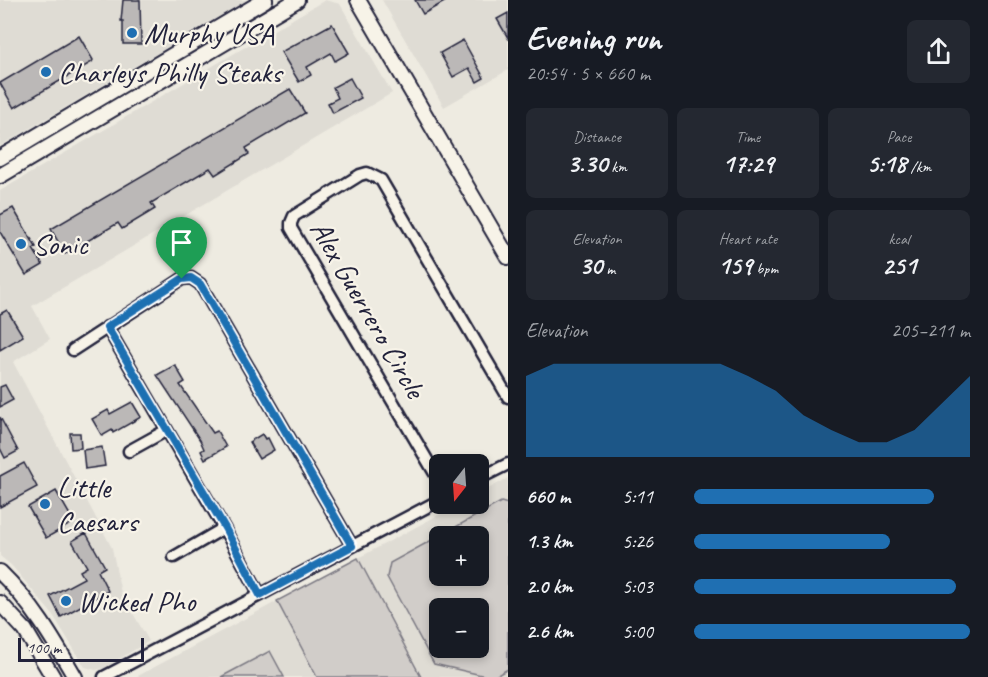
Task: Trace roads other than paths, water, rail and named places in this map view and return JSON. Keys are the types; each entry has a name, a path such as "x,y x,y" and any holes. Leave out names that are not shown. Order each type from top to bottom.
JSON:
{"main road":[{"path":"0,158 265,0"},
{"path":"0,176 297,0"},
{"path":"358,0 508,257"},
{"path":"134,97 137,87 149,78 162,62"},
{"path":"82,128 88,117 117,98 119,87"},
{"path":"0,572 23,596 47,628 75,677"},
{"path":"0,603 27,633 53,677"}],"street":[{"name":"Alex Guerrero Circle","path":"429,463 291,228 294,216 360,175 367,173 381,180 508,398"},
{"path":"73,350 182,279 191,278 200,284 352,546"},
{"path":"107,327 225,528 260,595"},
{"path":"129,451 167,429"},
{"path":"489,474 508,464"},
{"path":"104,677 429,506"},
{"path":"174,557 225,528"}],"place":[{"name":"Murphy USA","path":"132,33"},
{"name":"Charleys Philly Steaks","path":"46,72"},
{"name":"Sonic","path":"21,244"},
{"name":"Little Caesars","path":"45,504"},
{"name":"Wicked Pho","path":"66,601"}]}
